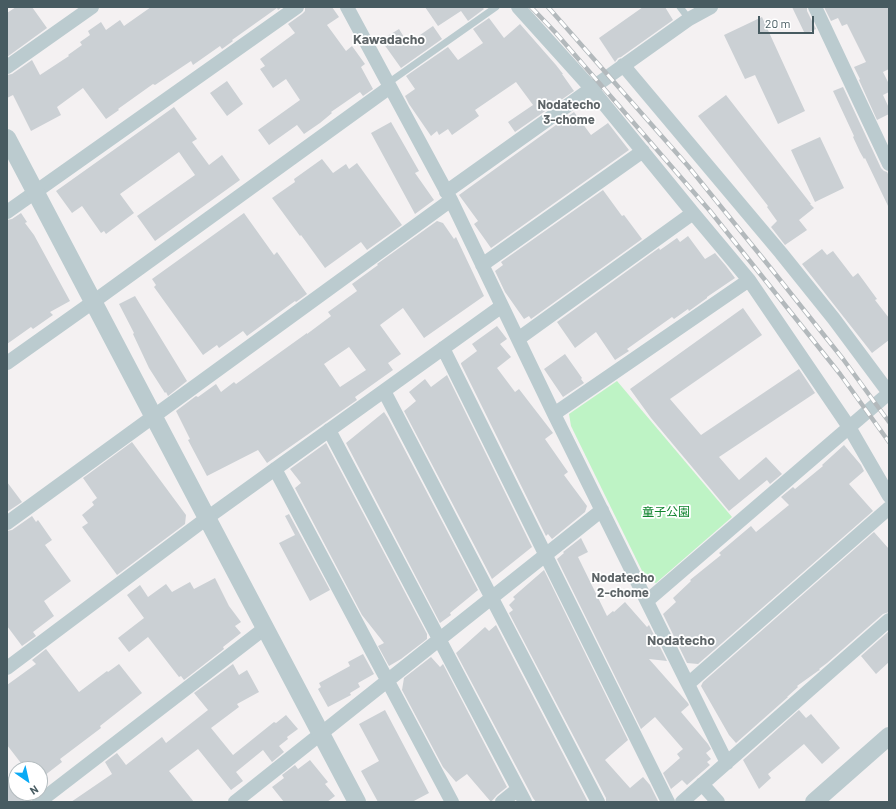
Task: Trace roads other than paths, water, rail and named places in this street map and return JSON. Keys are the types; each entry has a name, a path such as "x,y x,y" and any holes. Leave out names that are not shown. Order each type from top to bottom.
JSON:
{"street":[{"path":"7,67 92,7"},
{"path":"7,212 297,7"},
{"path":"347,7 448,196 726,763"},
{"path":"518,7 591,88 749,280 849,427 889,496"},
{"path":"7,523 153,416 591,88 689,19 712,7"},
{"path":"815,7 889,164"},
{"path":"624,65 781,253 834,319 889,393 647,601"},
{"path":"7,363 93,302 389,85"},
{"path":"7,138 358,802"},
{"path":"482,265 642,151"},
{"path":"518,339 693,213"},
{"path":"554,414 749,280"},
{"path":"7,668 207,518 502,306"},
{"path":"443,348 668,802"},
{"path":"384,391 598,802"},
{"path":"330,430 525,802"},
{"path":"275,469 452,802"},
{"path":"688,684 889,508"},
{"path":"235,802 602,510"},
{"path":"682,802 889,620"},
{"path":"39,802 266,628"},
{"path":"814,802 889,736"},
{"path":"702,784 718,802"},
{"path":"502,802 518,789"}],"lane":[{"path":"389,85 496,7"},
{"path":"680,7 689,19"}],"railway":[{"path":"531,7 555,32 710,211 840,374 889,442"},
{"path":"548,7 688,166 843,359 889,422"}],"district":[{"name":"Kawadacho","path":"389,39"},
{"name":"Nodatecho 3-chome","path":"569,112"},
{"name":"Nodatecho 2-chome","path":"623,586"},
{"name":"Nodatecho","path":"681,640"}],"park label":[{"name":"童子公園","path":"666,512"}]}
